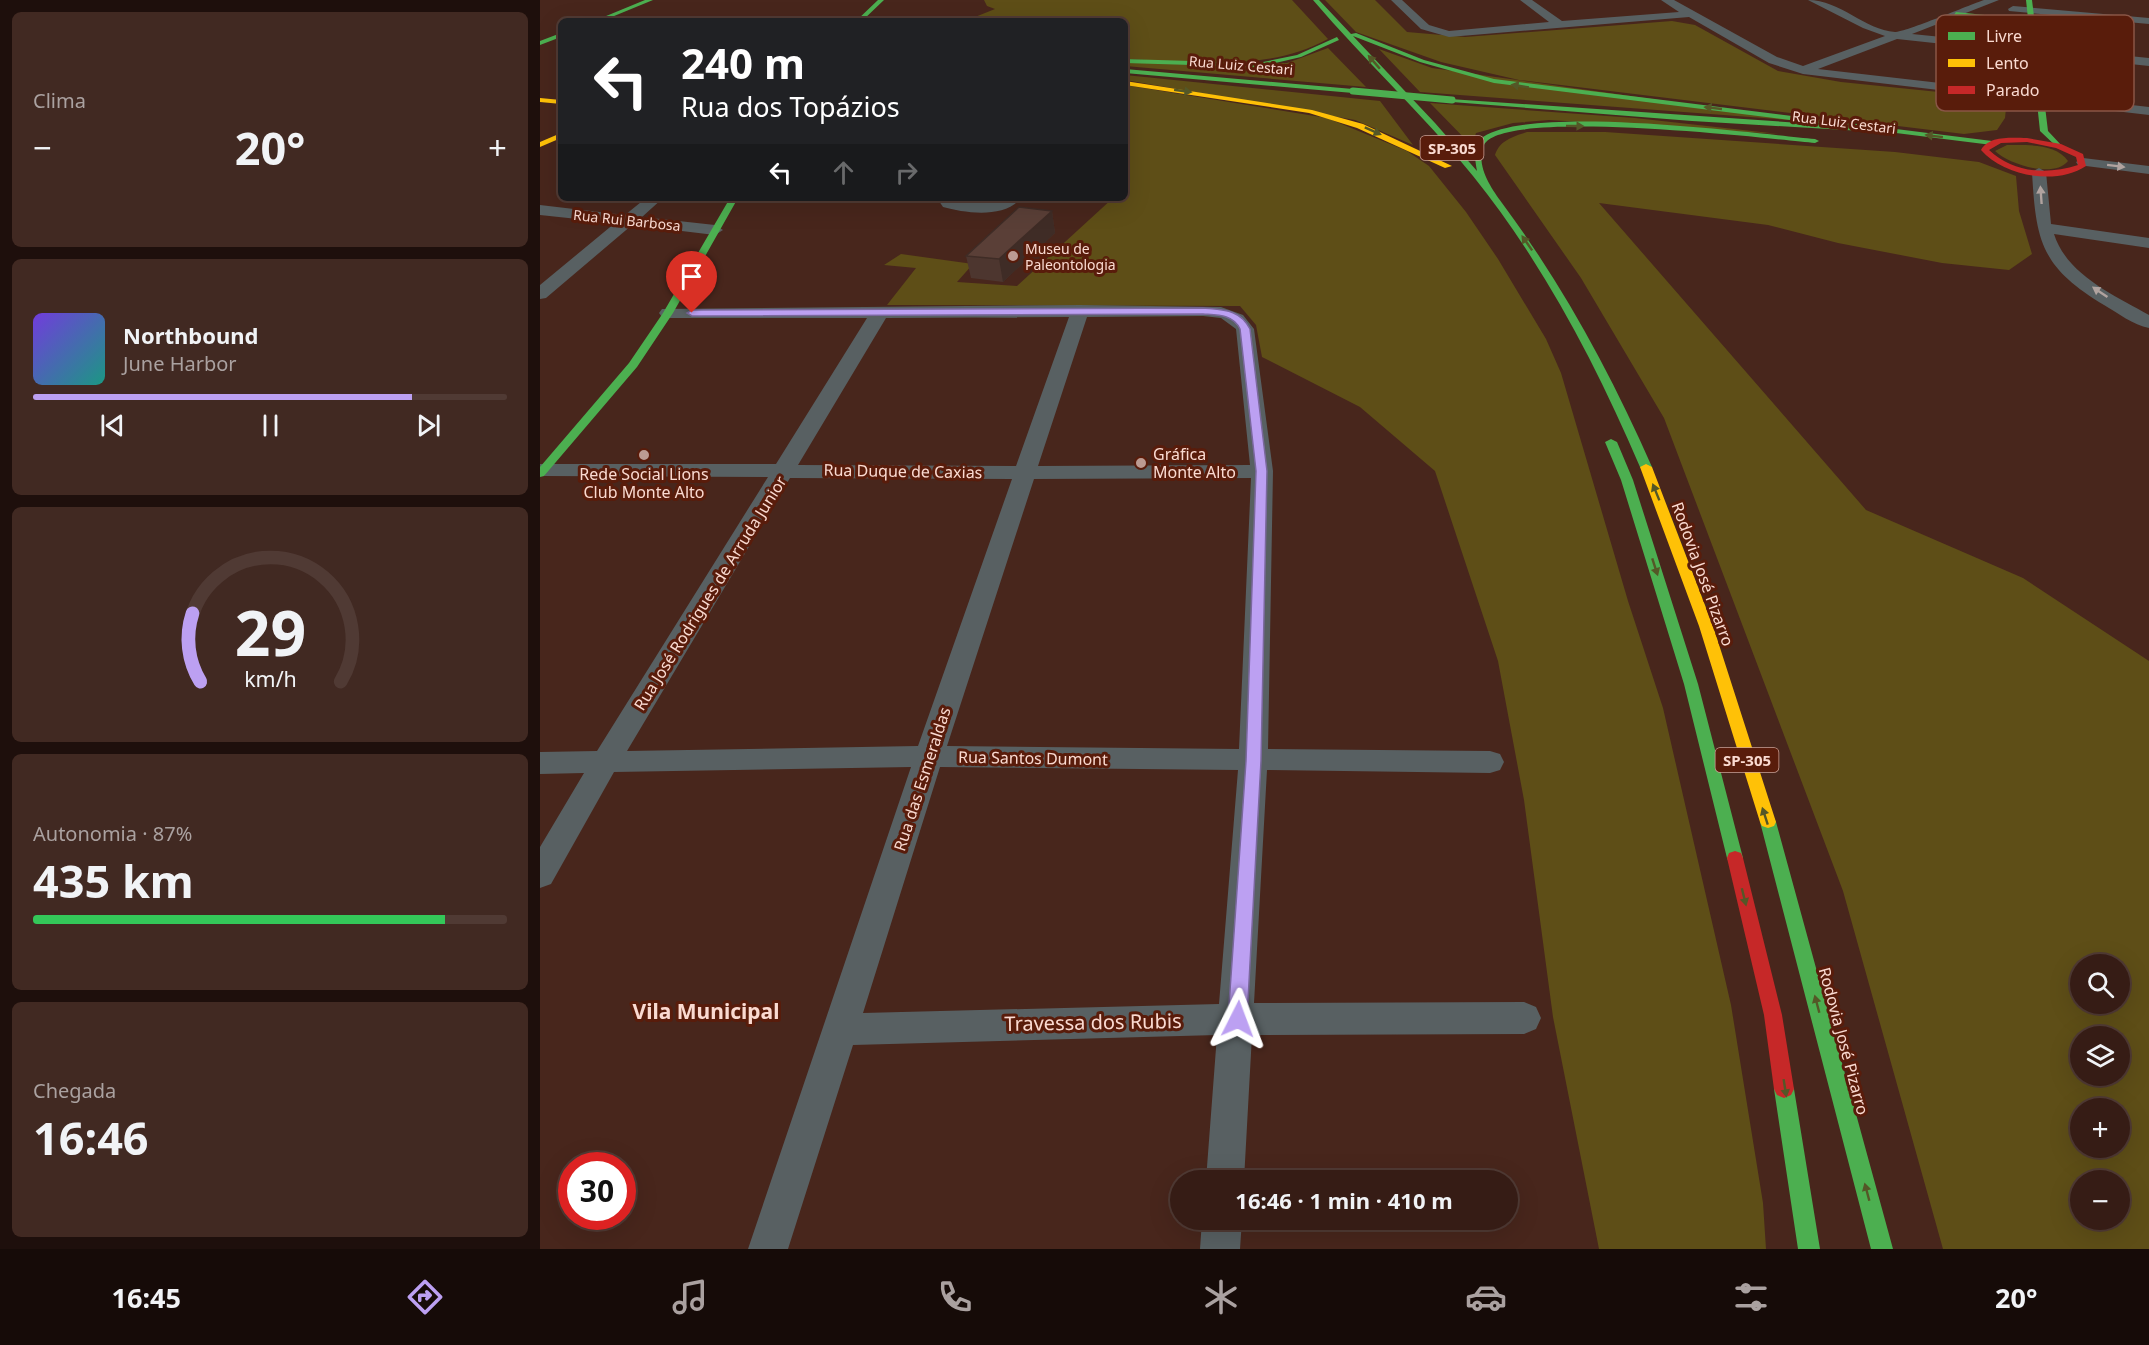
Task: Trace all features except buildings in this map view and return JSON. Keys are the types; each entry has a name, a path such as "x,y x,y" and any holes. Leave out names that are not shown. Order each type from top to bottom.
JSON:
{"main road":[{"path":"605,18 650,0"},
{"path":"862,18 881,0"},
{"name":"Rodovia José Pizarro","path":"1300,0 1342,35 1484,186 1528,244 1599,362 1620,405 1666,517 1706,626 1773,839 1882,1249"},
{"name":"Rodovia José Pizarro","path":"1316,0 1395,106"},
{"path":"1964,5 2013,10"},
{"path":"1128,61 1258,65 1299,56 1342,35 1422,62 1494,81 1894,138"},
{"path":"540,43 558,36"},
{"name":"Rua Luiz Cestari","path":"1128,70 1894,138 1992,143 2011,140 2058,146"},
{"path":"1128,83 1310,111 1360,126 1448,166"},
{"path":"540,100 558,102"},
{"path":"2011,140 2017,135 2020,111"},
{"path":"2042,111 2044,131 2048,138 2058,146 2079,156 2083,162"},
{"path":"1484,186 1479,158 1483,141 1487,136 1513,128 1602,126 1824,141"},
{"path":"540,145 558,136"},
{"name":"SP-305","path":"1425,140 1460,181"},
{"path":"1992,143 1985,150 1992,158"},
{"name":"Rua Luiz Cestari","path":"1913,148 1992,158 2014,168 2039,172 2069,172 2082,166 2083,162"},
{"path":"542,471 633,365 668,313 732,201"},
{"name":"SP-305","path":"1607,432 1627,480 1659,580 1715,776 1773,1015 1809,1249"}],"street":[{"path":"1396,0 1425,27 1441,33 1690,14"},
{"path":"1525,0 1560,25"},
{"path":"1666,0 1787,66 1936,87"},
{"path":"1813,0 1882,32 1896,36 1936,40"},
{"path":"1787,66 1964,5 1994,0"},
{"path":"1942,15 1964,5"},
{"path":"2013,10 2029,5 2104,15"},
{"path":"1803,70 1896,36 1936,18"},
{"path":"2134,19 2149,21"},
{"path":"2134,60 2149,62"},
{"path":"2134,109 2149,111"},
{"path":"2083,162 2149,170"},
{"path":"2039,172 2044,223 2049,245 2076,275 2149,323"},
{"path":"540,294 631,221 652,201"},
{"path":"946,201 948,204 972,209 1000,206 1008,201"},
{"name":"Rua Rui Barbosa","path":"540,210 715,230"},
{"path":"2044,223 2149,243"},
{"name":"Rua das Esmeraldas","path":"768,1249 1023,473 1080,310"},
{"path":"668,313 1203,311 1229,314 1241,320 1245,329 1262,471 1253,761 1238,1019 1226,1170"},
{"name":"Rua José Rodrigues de Arruda Junior","path":"540,875 604,764 786,470 880,312"},
{"name":"Rua Duque de Caxias","path":"542,471 786,470 1023,473 1262,471"},
{"name":"Rua Santos Dumont","path":"540,763 604,764 929,756 1490,762"},
{"name":"Travessa dos Rubis","path":"842,1029 1238,1019 1524,1018"},
{"path":"1220,1249 1221,1230"}],"shaded area":[{"path":"984,0 1292,0 1328,39 1304,50 1254,61 1202,63 1128,59 1128,18 972,18 995,9 987,6"},
{"path":"1325,0 1375,0 1407,32 1465,37 1672,21 1695,25 1778,71 1841,82 1936,92 1936,111 2006,111 2005,118 1997,130 1964,134 1519,80 1441,62 1356,32"},
{"path":"1328,48 1366,87 1128,66 1128,63 1287,63"},
{"path":"1379,49 1432,68 1815,122 1420,92"},
{"path":"1128,75 1380,101 1413,145 1355,120 1128,81"},
{"path":"1128,85 1327,118 1407,151 1429,166 1466,212 1498,259 1546,339 1561,373 1628,601 1663,708 1731,1005 1763,1203 1766,1249 1599,1249 1553,1017 1524,800 1498,661 1435,471 1360,407 1262,357 1256,325 1240,306 887,305 916,268 884,265 901,254 973,264 957,282 1017,286 1110,201 1128,201"},
{"path":"1430,103 1635,118 1779,134 1549,120 1513,123 1476,133 1472,146"},
{"path":"1527,132 1605,132 1895,152 1979,162 2016,176 2019,211 2032,254 2009,270 1942,263 1838,243 1768,225 1599,203 1866,510 2023,578 2149,661 2149,1249 1943,1249 1843,891 1664,418 1581,278 1495,155 1504,142"},
{"path":"2007,145 2048,148 2063,155 2068,161 2053,169 2031,168 2010,161 1995,151"}],"traffic: fast":[{"path":"605,18 650,0"},
{"path":"862,18 881,0"},
{"path":"1316,0 1455,150 1520,234 1580,330 1615,398 1646,467"},
{"path":"2029,0 2031,15"},
{"path":"1956,14 1966,15"},
{"path":"1354,34 1422,61 1494,81 1896,131"},
{"path":"540,43 558,36"},
{"path":"1128,61 1258,65 1299,56 1337,39"},
{"path":"1128,71 1353,91"},
{"path":"1353,91 1452,100"},
{"path":"1452,100 1692,119 1896,131 1992,143"},
{"path":"2042,111 2044,131 2058,146"},
{"path":"1484,186 1479,147 1486,138 1510,129 1547,125 1644,126 1815,141"},
{"path":"540,474 633,365 668,313 732,201"},
{"path":"1611,442 1627,480 1691,684 1735,858"},
{"path":"1768,822 1882,1249"},
{"path":"1784,1089 1809,1249"}],"traffic: slow":[{"path":"1128,83 1310,111 1360,126 1448,166"},
{"path":"540,100 558,102"},
{"path":"540,145 558,136"},
{"path":"1646,467 1706,626 1768,822"}],"traffic: jam":[{"path":"2027,140 2058,146 2080,156 2082,166 2044,173 2017,170 1994,159 1985,150 1987,146 2000,141 2027,140"},
{"path":"1735,858 1773,1015 1784,1089"}],"place":[{"name":"Museu de Paleontologia","path":"1013,256"},
{"name":"Rede Social Lions Club Monte Alto","path":"644,455"},
{"name":"Gráfica Monte Alto","path":"1141,463"}],"district":[{"name":"Vila Municipal","path":"706,1011"}],"route":[{"path":"692,313 1203,311 1229,314 1241,320 1245,329 1262,471 1253,761 1238,1019"}]}
